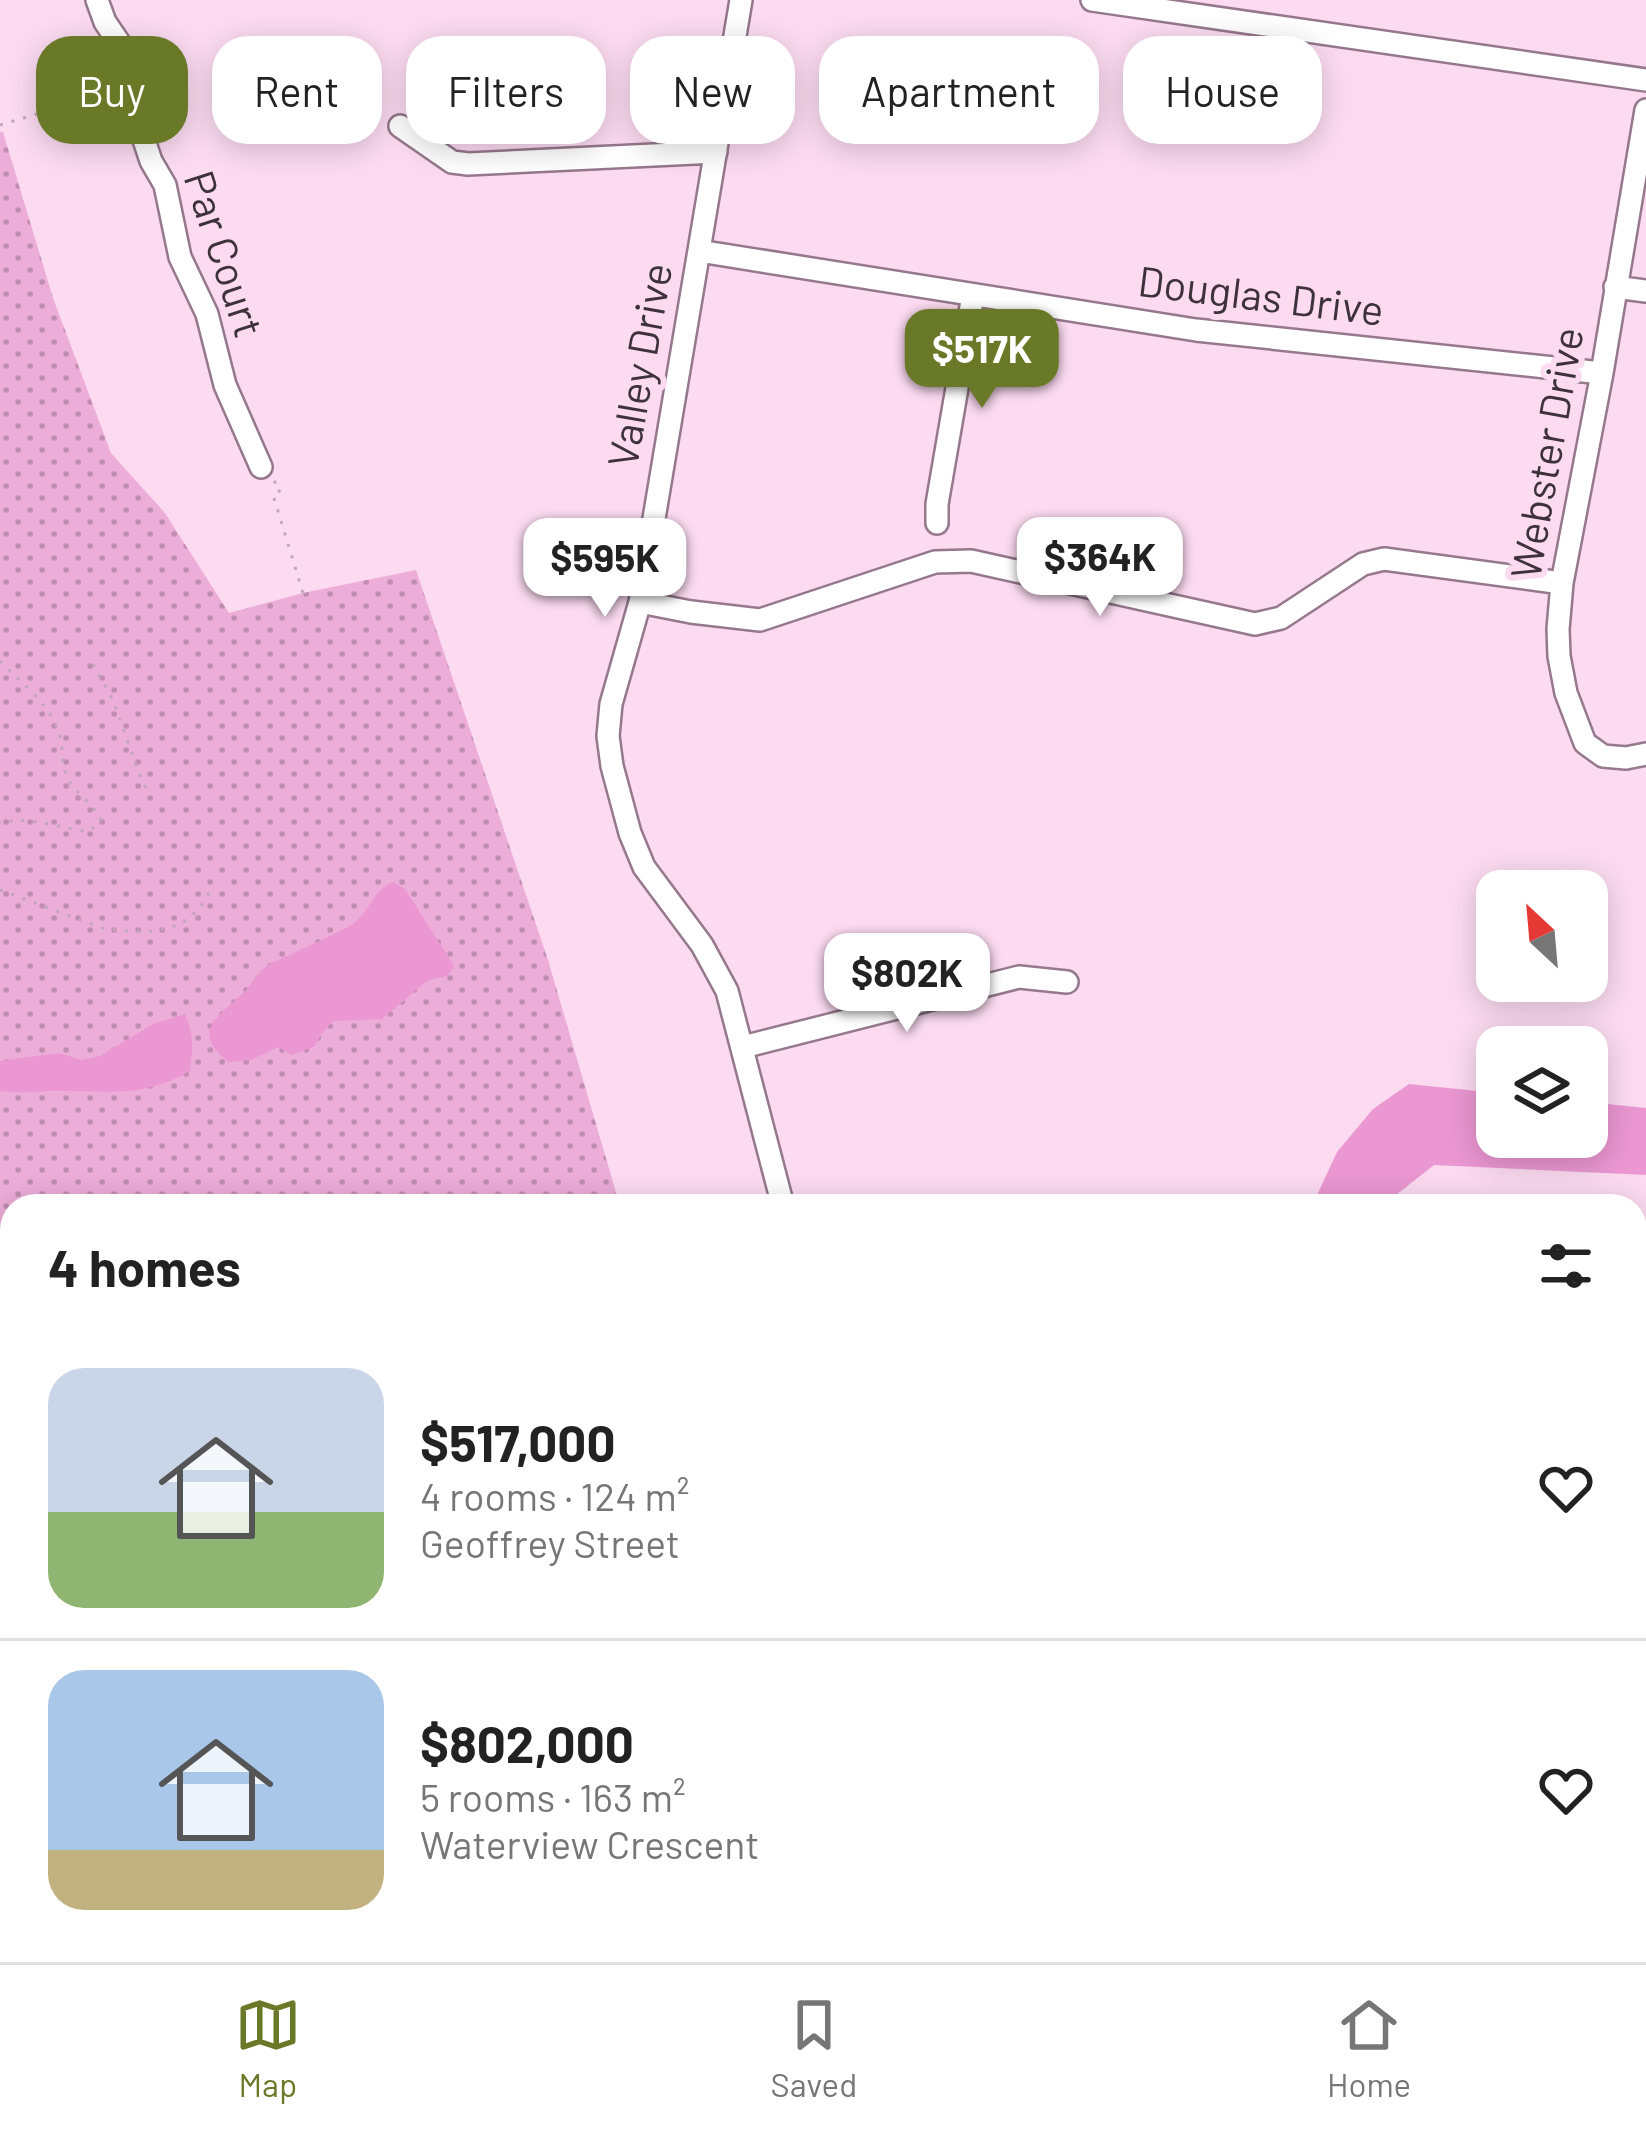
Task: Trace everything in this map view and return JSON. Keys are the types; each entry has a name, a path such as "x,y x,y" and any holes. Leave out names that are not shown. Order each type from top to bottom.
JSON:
{"street":[{"name":"Par Court","path":"98,0 115,36"},
{"name":"Valley Drive","path":"741,0 640,602 611,704 608,736 630,832 644,867 702,945 727,992 780,1194"},
{"path":"1093,0 1646,80"},
{"name":"Webster Drive","path":"1646,110 1562,583 1559,656 1566,693 1585,743 1603,756 1646,754"},
{"path":"400,126 452,162 468,164 716,152"},
{"name":"Par Court","path":"146,144 165,185 180,257 207,314 225,385 260,467"},
{"name":"Douglas Drive","path":"699,251 1196,330 1602,374"},
{"path":"1615,287 1646,291"},
{"path":"937,523 973,295"},
{"path":"640,602 760,620 935,562 970,560 1255,624 1281,618 1363,564 1384,559 1562,583"},
{"path":"743,1047 1019,977 1067,982"}],"path":[{"path":"0,125 36,114"},
{"path":"260,467 280,490 273,495 303,593"},
{"path":"0,661 51,715 60,734 65,772 101,820 82,832 38,822 0,823"},
{"path":"93,664 113,700 148,791"},
{"path":"0,890 114,930 176,928 198,912 209,893"}],"shaded area":[{"path":"3,132 53,298 111,453 165,513 229,613 416,570 548,960 616,1194 0,1194"},
{"path":"393,882 405,889 454,966 448,976 428,980 382,1019 333,1021 314,1047 291,1055 278,1047 251,1060 229,1062 216,1050 210,1040 213,1022 264,968 355,923"},
{"path":"185,1014 192,1042 190,1071 171,1080 121,1092 0,1091 0,1061 59,1053 81,1060 100,1056 153,1024"},
{"path":"1409,1084 1476,1091 1476,1158 1608,1158 1608,1104 1646,1108 1646,1175 1434,1165 1397,1194 1318,1194 1337,1152 1373,1109"}]}
